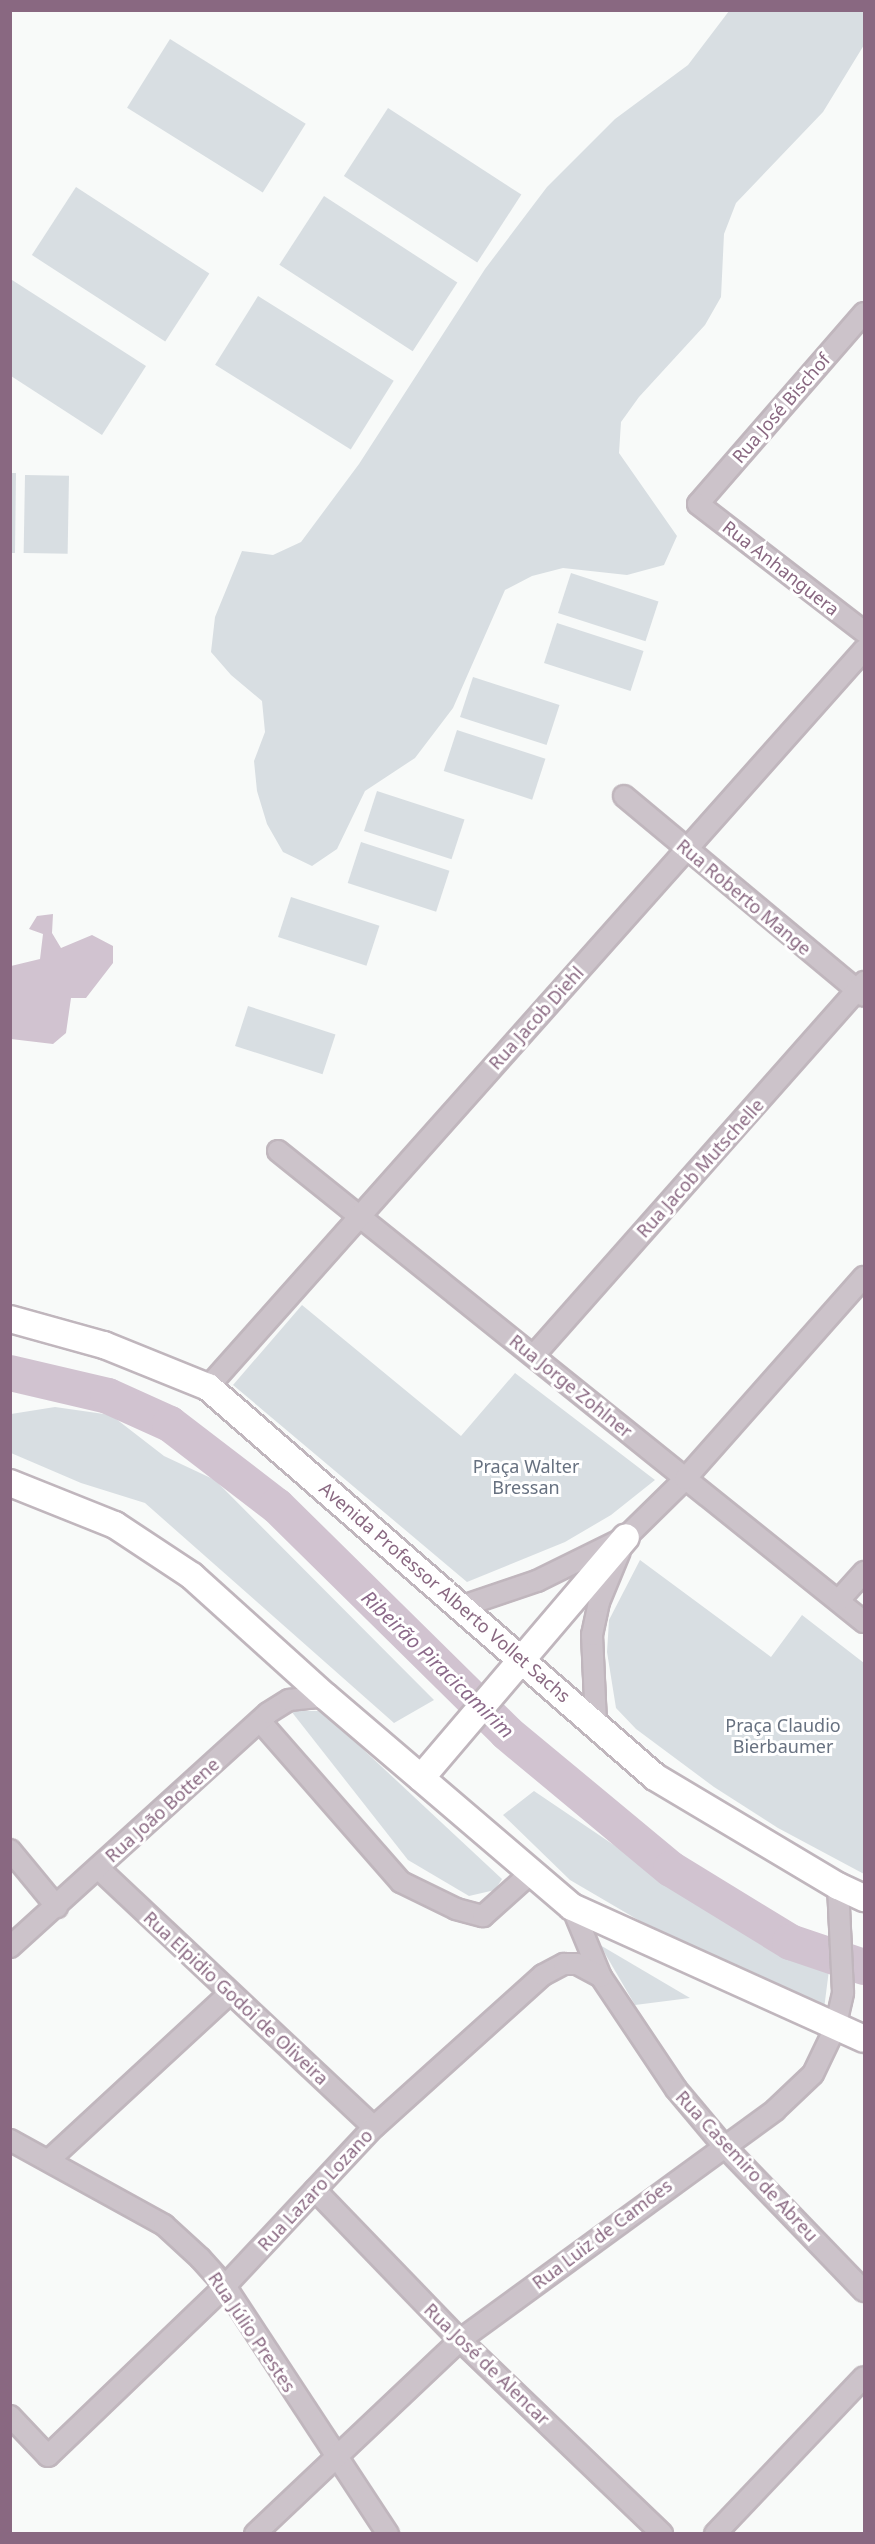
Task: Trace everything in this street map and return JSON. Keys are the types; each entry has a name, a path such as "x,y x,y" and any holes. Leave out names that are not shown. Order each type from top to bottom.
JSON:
{"main road":[{"name":"Avenida Professor Alberto Vollet Sachs","path":"10,1319 104,1345 208,1387 524,1660 655,1777 838,1886 864,1898"},
{"path":"10,1483 114,1525 192,1576 325,1696 572,1907 835,2028 864,2039"},
{"path":"421,1778 497,1687 524,1660 626,1537"}],"street":[{"name":"Rua José Bischof","path":"698,504 864,313"},
{"name":"Rua Anhanguera","path":"698,504 864,632"},
{"name":"Rua Jacob Diehl","path":"208,1387 864,650"},
{"name":"Rua Roberto Mange","path":"624,796 685,850 862,990"},
{"name":"Rua Jacob Mutschelle","path":"536,1354 862,990"},
{"name":"Rua Jorge Zohlner","path":"278,1151 536,1354 685,1479 864,1622"},
{"path":"460,1606 537,1581 626,1537 685,1479 864,1277"},
{"path":"596,1723 592,1635 599,1602 626,1537"},
{"path":"839,1600 864,1572"},
{"name":"Rua João Bottene","path":"10,1947 260,1720 289,1700 325,1696"},
{"path":"260,1720 401,1882 456,1909 483,1916 531,1874"},
{"path":"10,1850 57,1906"},
{"name":"Rua Elpidio Godoi de Oliveira","path":"98,1868 374,2127"},
{"name":"Rua Luiz de Camões","path":"255,2534 460,2340 800,2089 813,2074 835,2028 843,1992 838,1886"},
{"name":"Rua Casemiro de Abreu","path":"572,1907 602,1977 676,2089 723,2145 864,2291"},
{"name":"Rua Lazaro Lozano","path":"10,2416 48,2456 225,2286 374,2127 543,1975 564,1964 577,1964 602,1977"},
{"path":"49,2160 230,1993"},
{"name":"Rua Júlio Prestes","path":"10,2140 164,2225 225,2286 334,2457 388,2534"},
{"name":"Rua José de Alencar","path":"315,2190 460,2340 663,2534"},
{"path":"715,2534 864,2377"}],"green space":[{"path":"729,11 864,11 864,45 823,112 736,203 724,234 721,297 705,325 639,397 621,422 619,453 677,536 664,565 627,575 563,568 532,576 505,590 453,708 415,758 365,791 337,849 312,866 283,852 267,824 257,791 254,761 265,732 262,701 231,675 211,652 215,617 242,551 273,555 301,542 359,464 485,269 547,187 615,119 688,65"},
{"path":"170,39 306,124 263,192 127,108"},
{"path":"388,108 521,195 477,263 344,176"},
{"path":"76,187 209,274 165,342 32,255"},
{"path":"324,196 457,283 413,351 279,265"},
{"path":"12,280 146,366 102,435 11,376"},
{"path":"258,296 394,381 351,449 215,365"},
{"path":"11,473 16,473 15,553 11,553"},
{"path":"25,475 69,476 68,554 24,553"},
{"path":"571,573 658,601 646,641 558,613"},
{"path":"557,623 644,651 631,691 544,663"},
{"path":"473,677 560,705 547,745 460,717"},
{"path":"457,730 545,759 532,800 444,771"},
{"path":"377,791 464,819 452,859 364,831"},
{"path":"361,842 449,871 436,912 348,883"},
{"path":"291,897 379,926 366,966 278,937"},
{"path":"248,1006 335,1034 323,1074 235,1046"},
{"name":"Praça Walter Bressan","path":"302,1305 461,1436 515,1373 655,1480 611,1515 565,1542 467,1582 233,1385"},
{"path":"55,1407 111,1415 164,1456 215,1480 434,1700 394,1723 145,1503 81,1483 11,1453 11,1414"},
{"name":"Praça Claudio Bierbaumer","path":"640,1560 771,1657 802,1615 864,1663 864,1874 778,1828 714,1787 636,1729 616,1708 607,1652 609,1620"},
{"path":"291,1711 322,1711 502,1879 495,1890 469,1896 408,1860"},
{"path":"534,1791 763,1946 829,1970 824,2009 640,1921 570,1880 503,1815"},
{"path":"600,1945 690,1998 635,2005"}],"shaded area":[{"path":"53,914 52,933 61,948 92,935 113,946 113,963 86,998 71,998 66,1033 53,1044 11,1039 11,966 40,959 43,934 29,929 37,916"}],"waterway":[{"name":"Ribeirão Piracicamirim","path":"10,1373 108,1396 170,1424 277,1506 507,1733 671,1869 790,1942 864,1967"}]}
